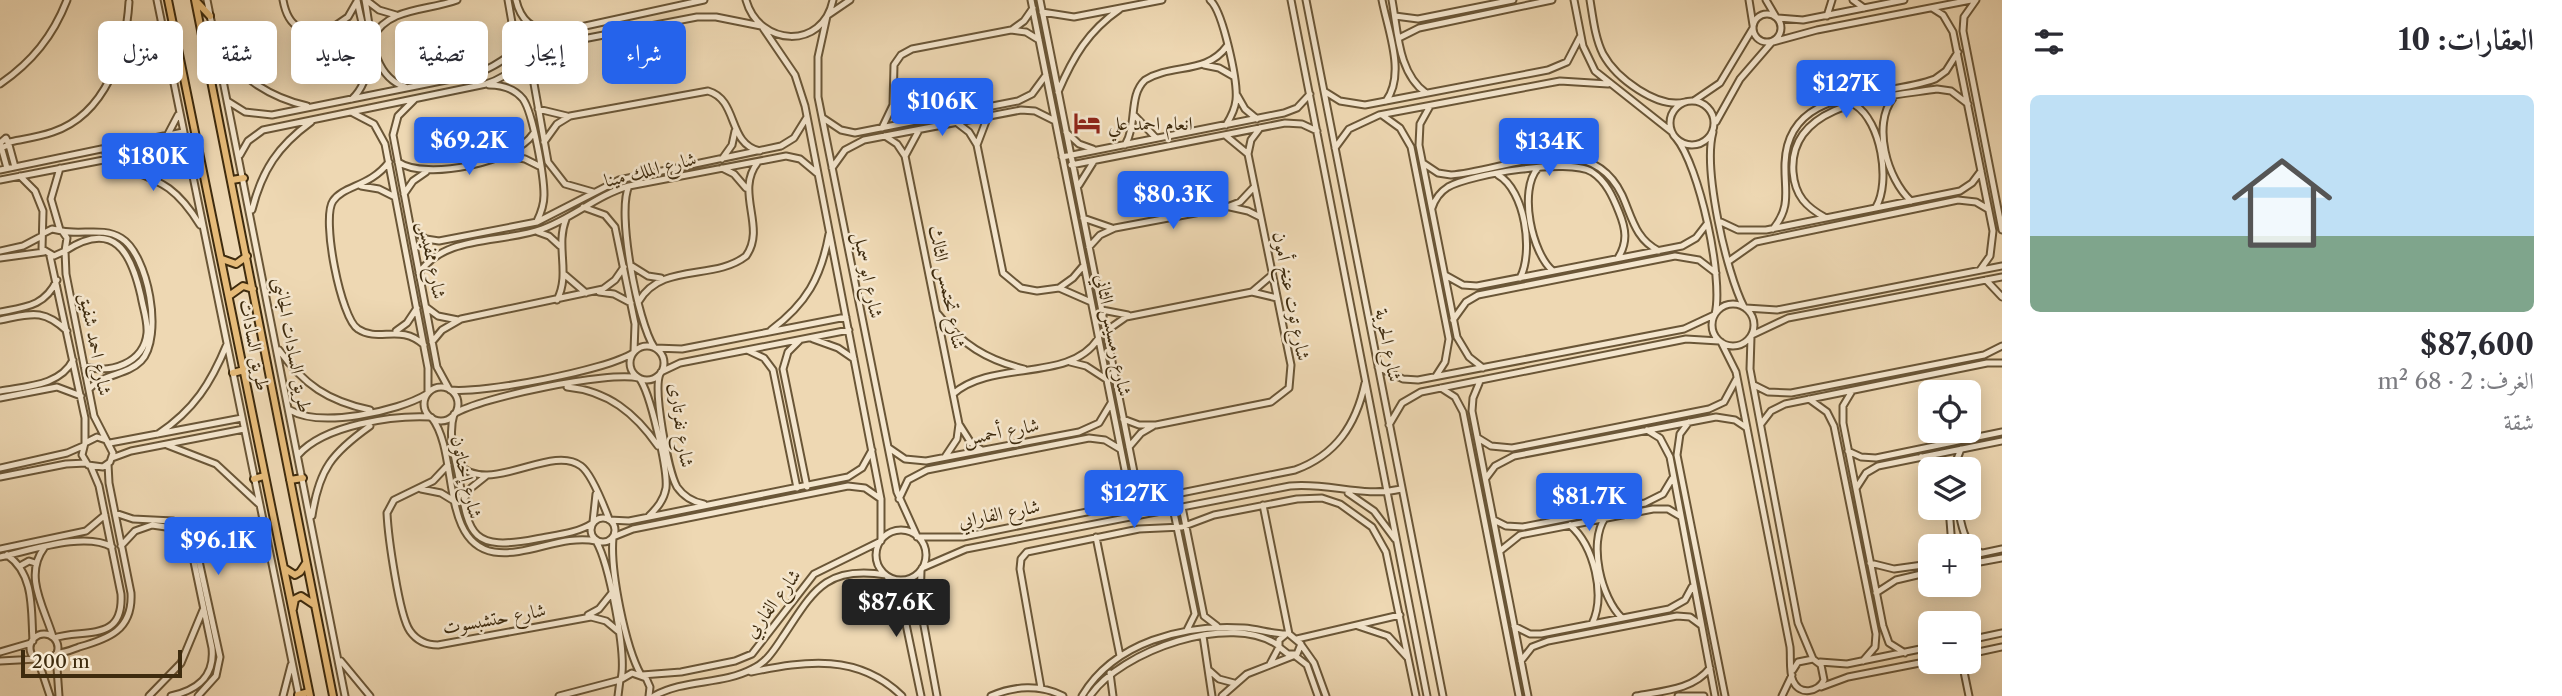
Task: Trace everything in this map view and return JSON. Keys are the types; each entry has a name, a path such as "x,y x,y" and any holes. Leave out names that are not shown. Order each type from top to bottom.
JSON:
{"main road":[{"name":"طريق السادات","path":"168,0 309,694"},
{"path":"195,0 210,16"},
{"name":"طريق السادات","path":"195,0 333,696"},
{"path":"167,21 172,20"},
{"path":"232,180 244,177"},
{"path":"222,259 236,264 247,256"},
{"path":"229,296 243,286 253,289"},
{"path":"233,373 244,370"},
{"path":"254,479 264,476"},
{"path":"290,480 303,478"},
{"path":"283,566 295,575 306,563"},
{"path":"292,611 295,599 300,596 314,605"},
{"path":"299,695 309,694"}],"street":[{"path":"0,84 36,54 51,34 67,0"},
{"path":"4,142 64,127 94,102 111,77 118,59 130,0"},
{"path":"158,0 162,21"},
{"name":"طريق السادات الجانبى","path":"207,0 211,21"},
{"path":"283,0 286,15 292,21"},
{"path":"342,21 348,17 357,0"},
{"path":"357,0 361,21"},
{"path":"366,0 379,10 396,15"},
{"path":"366,0 370,21"},
{"path":"381,25 396,15 457,0"},
{"path":"608,21 704,0"},
{"name":"شارع ابو سمبل","path":"746,0 754,19 795,75 807,117 881,499 881,541"},
{"name":"شارع ابو سمبل","path":"833,0 827,16 817,70 822,118 899,499 917,537"},
{"path":"675,21 716,17 762,27 782,36 803,35 850,0"},
{"name":"شارع رمسيس الثاني","path":"1031,0 1125,470"},
{"name":"شارع رمسيس الثاني","path":"1040,0 1133,468 1139,484 1156,499"},
{"path":"1042,12 1066,18 1162,0"},
{"path":"1210,0 1221,15 1237,95 1245,109 1257,119"},
{"name":"شارع الحرية","path":"1291,0 1427,696"},
{"name":"شارع الحرية","path":"1306,0 1443,696"},
{"path":"1382,0 1395,68 1395,82 1386,101"},
{"path":"1392,0 1405,66 1412,82 1426,93"},
{"path":"1395,16 1418,19 1513,0"},
{"path":"1399,38 1419,28 1552,0"},
{"path":"1566,0 1574,2 1580,37 1590,63 1608,84 1672,132 1688,157 1696,177 1718,281 1712,329 1737,375 1792,673 1799,688 1816,689"},
{"path":"1590,0 1604,55 1620,74 1648,95 1664,103 1688,101 1706,105 1715,125"},
{"path":"1749,0 1753,27 1759,40 1773,42 1817,30 1973,0"},
{"path":"1766,0 1782,31 1740,79 1715,125 1709,154 1710,175 1733,279 1745,308 1754,321 1751,336 1753,384 1798,623 1815,660 1825,674 1816,689"},
{"path":"1827,16 1832,0"},
{"path":"1853,0 1864,8"},
{"path":"1672,132 1670,118 1688,101 1714,89 1729,71 1753,27 1764,14 1814,18 1904,0"},
{"path":"1973,0 1964,17 1962,31 2002,230"},
{"path":"511,21 507,2 516,3 527,21"},
{"path":"1011,30 1024,21 1033,8"},
{"path":"1058,92 1080,46 1099,24 1123,8"},
{"path":"1931,8 1947,20 1954,32 1989,209 1994,240 1990,256 1980,270"},
{"path":"1814,18 1817,30"},
{"path":"882,128 891,113 894,65 906,51 1011,30 1026,32 1039,40"},
{"path":"1954,32 1962,31"},
{"path":"1323,90 1348,104 1376,103 1556,68 1572,57 1580,37"},
{"path":"1300,43 1313,40"},
{"path":"1125,145 1135,116 1135,96 1145,79 1204,65 1217,57 1227,46"},
{"path":"1768,239 1770,230 1787,206 1785,158 1790,138 1801,121 1816,108 1834,100 1928,82 1947,71 1958,52"},
{"path":"381,64 387,76 408,88"},
{"path":"1204,65 1219,68 1233,76"},
{"path":"1395,68 1405,66"},
{"path":"1556,68 1560,81"},
{"path":"1729,71 1740,79"},
{"path":"822,118 841,130 863,132 1010,103 1032,94 1046,75"},
{"path":"240,155 248,141 263,131 486,85 502,77"},
{"path":"1335,148 1358,122 1380,115 1560,81 1608,84"},
{"path":"1928,82 1930,90"},
{"path":"174,84 299,695"},
{"name":"طريق السادات الجانبى","path":"224,84 345,696"},
{"path":"255,84 273,96 310,107"},
{"path":"352,99 362,84"},
{"path":"228,102 245,112 263,115 428,84"},
{"path":"454,84 455,91"},
{"path":"535,84 544,142 552,171 565,184 593,192"},
{"path":"486,85 509,88 525,102 540,166 544,197 537,222"},
{"path":"1825,218 1805,205 1796,187 1793,168 1795,150 1808,127 1829,111 1930,90 1951,91 1968,104"},
{"path":"544,142 557,124 570,117 708,91 726,102 735,127 749,147 763,151"},
{"path":"1062,157 1272,116 1297,108 1310,94"},
{"path":"525,102 528,95 535,97"},
{"path":"1226,125 1234,111 1237,95"},
{"path":"1641,107 1648,101 1648,95"},
{"path":"894,96 904,111 919,121"},
{"path":"1894,97 1884,115 1884,133 1891,171 1897,185 1911,201"},
{"name":"شارع ممفيس","path":"414,100 395,122 393,135 432,342 439,373 450,390"},
{"path":"1010,103 1012,111"},
{"path":"1376,103 1374,110 1400,128 1410,146 1449,339 1445,362 1436,377"},
{"path":"323,105 326,117"},
{"path":"1855,105 1870,118 1883,173 1882,195 1876,208"},
{"path":"1430,106 1420,124 1419,145 1453,320 1457,337 1469,357 1483,368"},
{"path":"165,136 174,128 179,109"},
{"path":"538,109 570,117"},
{"path":"832,168 845,150 864,140 1012,111 1035,111 1055,121"},
{"name":"شارع ممفيس","path":"349,112 368,119 379,130 388,162 424,345 429,374 428,393"},
{"path":"977,145 988,116"},
{"path":"1135,116 1156,138"},
{"path":"1272,116 1273,125"},
{"path":"807,117 794,138 781,146 786,149 786,156 800,159 818,174"},
{"path":"251,213 261,177 274,155 314,119"},
{"path":"1801,121 1808,127"},
{"path":"956,122 969,132 977,145 1003,273 1013,284 1028,290 1059,288 1091,302"},
{"path":"1064,166 1273,125 1293,123 1317,131"},
{"path":"722,159 732,145 735,127"},
{"path":"1225,135 1248,154 1251,140 1260,128"},
{"path":"885,136 897,144 905,156 919,130"},
{"path":"1973,132 1982,130"},
{"path":"4,142 4,169 183,132"},
{"path":"863,132 860,137 864,140"},
{"path":"1066,132 1079,144 1096,150"},
{"path":"1676,138 1696,145 1713,132"},
{"path":"1875,135 1884,133"},
{"path":"397,161 411,169 426,172 508,156 523,147 533,134"},
{"path":"1180,134 1182,143"},
{"path":"4,142 15,167"},
{"path":"0,180 186,144"},
{"path":"1410,146 1419,145"},
{"name":"شارع الملك مينا","path":"419,274 434,255 454,244 537,222 593,192 629,178 781,146"},
{"path":"104,148 107,159"},
{"path":"162,148 179,155 192,175"},
{"name":"شارع توت عنخ أمون","path":"1124,419 1139,425 1156,425 1271,402 1286,393 1292,371 1248,154"},
{"path":"508,156 525,159 540,166"},
{"name":"شارع الملك مينا","path":"411,229 426,239 454,244 535,231 629,186 786,156"},
{"name":"شارع تحتمس الثالث","path":"905,156 959,424"},
{"path":"1423,163 1438,173 1457,174 1548,157 1579,158 1596,165 1610,177 1622,195 1634,227 1642,239 1660,251"},
{"path":"1577,166 1579,158"},
{"path":"107,159 145,173 173,190 188,206 203,230"},
{"path":"639,300 650,286 668,278 733,264 746,256 754,235 747,188 752,170 759,160"},
{"path":"1077,188 1082,175 1095,160"},
{"path":"388,162 376,176 361,186 340,193 328,212 344,309 350,322 362,332 410,335 424,345"},
{"path":"1324,167 1338,165"},
{"path":"1432,208 1444,190 1458,183 1539,167 1577,166 1592,172 1604,183 1625,229 1625,244 1619,258"},
{"path":"1539,167 1529,181 1528,198 1536,244 1542,260 1553,271"},
{"path":"60,168 51,199 61,231 67,238 65,251"},
{"path":"722,168 739,178 747,188"},
{"path":"542,178 548,178 552,171"},
{"path":"1883,173 1891,171"},
{"path":"1721,222 1738,230 1770,230 1960,191 1972,183 1981,171"},
{"path":"404,194 413,181 426,172"},
{"path":"1696,177 1702,172 1710,175"},
{"path":"1457,174 1458,183"},
{"path":"1498,175 1513,187 1519,199 1527,247 1527,263 1520,278"},
{"path":"20,176 40,201 43,235 40,243 47,254"},
{"path":"361,186 379,189 395,197"},
{"path":"629,186 623,208 625,232 643,324 663,359 661,373"},
{"path":"1089,247 1100,235 1115,228 1227,207 1240,202 1254,187"},
{"path":"1788,188 1796,187"},
{"path":"1960,191 1962,200"},
{"path":"1519,199 1528,198"},
{"path":"1729,261 1746,247 1768,239 1962,200 1976,202 1989,209"},
{"path":"583,207 605,215 617,235 636,331 634,352 629,364 638,378"},
{"path":"1227,207 1241,208 1261,218"},
{"path":"557,300 565,275 560,246 566,217"},
{"path":"1083,218 1098,225 1115,228"},
{"path":"828,223 842,220"},
{"path":"1445,275 1463,285 1477,286 1567,269 1673,248 1696,238 1706,225"},
{"path":"1625,229 1634,227"},
{"path":"0,251 28,244 51,229 107,232 132,246 141,263 153,323 152,343 141,361 124,372 106,373 85,366"},
{"path":"617,235 620,230 625,232"},
{"path":"535,231 550,236 560,246"},
{"path":"767,332 795,311 811,291 822,267 829,231"},
{"path":"83,232 85,241"},
{"path":"1430,242 1438,240"},
{"path":"0,258 30,253 58,256 85,241 110,241 126,251 135,267 146,324 144,345 138,354 106,373 89,389"},
{"path":"28,244 30,253"},
{"path":"1527,247 1536,244"},
{"path":"1673,248 1675,256"},
{"name":"شارع احمد شفيق","path":"65,251 66,274 94,416 108,442"},
{"name":"شارع احمد شفيق","path":"47,254 57,280 81,396 86,426 84,445"},
{"path":"1453,320 1461,307 1478,295 1675,256 1699,260 1716,273"},
{"path":"1059,288 1073,278 1084,265"},
{"path":"632,266 648,276 668,278"},
{"path":"1378,367 1395,377 1418,380 1679,330 1715,315 1726,305 1777,310 2002,266"},
{"path":"596,292 615,280 624,267"},
{"path":"1567,269 1568,277"},
{"path":"565,275 587,294"},
{"path":"1252,292 1272,275"},
{"path":"1389,425 1402,403 1420,392 1681,340 1702,338 1737,346 1780,320 2002,276"},
{"path":"1718,281 1728,282 1733,279"},
{"path":"0,312 43,301 57,280"},
{"path":"1986,280 2002,297"},
{"path":"1477,286 1478,295"},
{"path":"426,307 446,318 461,319 596,292 614,294 631,303"},
{"path":"1106,331 1117,321 1131,316 1252,292 1277,299"},
{"path":"1867,293 1869,302"},
{"path":"43,301 45,314"},
{"path":"393,332 407,323 417,308"},
{"path":"1102,310 1131,316"},
{"path":"1777,310 1776,316 1780,320"},
{"path":"936,312 960,339 975,351 991,359 1027,369"},
{"path":"0,320 45,314 68,331"},
{"path":"289,410 305,417 323,419 373,411 405,404 438,387 474,390 596,366 634,352 641,346 682,349 846,317"},
{"path":"432,342 442,330 461,319"},
{"path":"298,455 322,435 374,423 431,418 446,420 475,404 615,376 650,380 680,363 849,330"},
{"path":"1679,330 1684,334 1681,340"},
{"path":"1449,339 1457,337"},
{"path":"810,338 829,344 854,360"},
{"path":"953,394 974,380 1070,362 1084,356 1098,339"},
{"path":"801,340 788,352 783,369 808,494"},
{"path":"1359,342 1372,340"},
{"path":"154,437 186,413 203,394 227,344"},
{"path":"1592,346 1595,357"},
{"path":"1753,384 1768,392 1791,393 1980,355 2002,346"},
{"path":"277,348 296,374 316,391 339,403 373,411"},
{"path":"747,350 764,358 774,370 799,495"},
{"path":"1980,355 1981,364"},
{"path":"0,391 61,376 73,360"},
{"path":"1070,362 1086,366 1106,379"},
{"path":"1761,425 1771,411 1793,402 1981,364 2002,363"},
{"path":"1478,438 1491,446 1512,448 1709,409 1724,402 1737,375 1744,367 1751,369"},
{"name":"شارع نفرتارى","path":"661,373 657,392 675,481 689,499 707,505"},
{"path":"61,376 63,388"},
{"name":"شارع نفرتارى","path":"638,378 649,393 666,490 661,503 648,517"},
{"name":"شارع الفارابي","path":"917,537 963,537 1269,476 1305,466 1336,446 1357,415 1366,380"},
{"path":"1418,380 1414,386 1420,392"},
{"path":"1480,380 1474,391 1472,411 1521,661 1523,695"},
{"path":"860,388 875,385"},
{"path":"561,386 580,388 617,403 633,415 659,447"},
{"path":"0,398 63,388 81,396"},
{"path":"1441,388 1455,397 1464,412 1497,587 1523,695"},
{"path":"450,390 457,398 454,414"},
{"path":"1852,391 1843,406 1843,423 1876,593 1889,643 1905,653"},
{"path":"428,393 424,404 431,418"},
{"path":"1791,393 1793,402"},
{"path":"1809,399 1827,412 1834,426 1874,628 1875,647 1854,670 1860,674"},
{"name":"شارع أحمس","path":"887,446 899,456 913,461 1028,442 1093,428 1104,417 1111,403"},
{"path":"1709,409 1714,413 1710,418"},
{"path":"1464,412 1472,411"},
{"name":"شارع إخناتون","path":"454,414 451,437 463,500 473,530 484,540 499,545 571,532 593,523"},
{"path":"0,468 67,453 93,438 108,442 154,437 242,418"},
{"name":"شارع إخناتون","path":"431,418 442,436 455,501 465,532 475,543 488,550 502,552 572,540 596,541"},
{"path":"1486,478 1495,466 1514,456 1647,430 1710,418 1729,418 1747,428"},
{"path":"1834,426 1838,421 1843,423"},
{"path":"1689,422 1680,434 1677,455 1725,696"},
{"path":"311,523 316,491 324,470 337,452 374,423"},
{"path":"959,424 971,443 983,450"},
{"path":"945,457 957,439 959,424"},
{"name":"شارع توت عنخ أمون","path":"1129,447 1141,433 1156,425"},
{"path":"0,477 66,464 88,465 110,461 124,452 244,429"},
{"path":"1647,430 1660,438 1670,457 1715,696"},
{"path":"1589,433 1590,441"},
{"path":"1848,451 1861,457 1875,458 2001,437"},
{"path":"1921,457 2001,437"},
{"name":"شارع أحمس","path":"899,499 908,480 920,472 1089,438 1105,440 1120,449"},
{"path":"0,662 51,660 57,654 110,638 127,619 131,593 115,513 108,442"},
{"path":"1028,442 1030,450"},
{"path":"164,444 192,452 216,464 260,505"},
{"path":"0,652 32,642 42,635 54,638 95,633 117,618 121,594 105,515 82,455 84,445"},
{"path":"1512,448 1509,452 1514,456"},
{"path":"1958,457 1961,449"},
{"path":"593,523 599,519 622,521 648,517 855,474 872,450"},
{"path":"1670,457 1674,453 1677,455"},
{"path":"1875,458 1878,466"},
{"path":"1856,490 1866,473 1878,466 1918,458"},
{"path":"456,462 466,471 489,475 570,461 588,473 596,494 615,527 613,564 628,638 641,675 650,687 651,696"},
{"name":"شارع حتشبسوت","path":"448,465 439,477 400,495 389,506 387,513 403,612 408,628 417,639 438,645 583,618 606,621 618,631"},
{"path":"1111,508 1123,486 1125,470 1133,468"},
{"path":"463,500 471,488 489,475"},
{"path":"1269,476 1272,489"},
{"path":"1494,520 1506,527 1523,527 1651,501 1663,494 1673,476"},
{"name":"شارع الفارابي","path":"922,569 957,552 1272,489 1304,484 1346,491 1388,492 1402,489"},
{"path":"596,541 603,543 633,529 856,486 881,499"},
{"path":"418,489 434,490 455,501"},
{"name":"شارع الفارابي","path":"1346,491 1382,519 1399,547"},
{"path":"596,494 590,533 604,559 623,659 618,696"},
{"path":"1041,688 1021,559 1032,550 1146,528 1177,527 1214,515 1302,498 1322,498 1357,513 1382,543 1416,696"},
{"path":"1651,501 1653,509"},
{"path":"1263,505 1287,634"},
{"path":"1182,507 1203,617 1208,623 1223,628"},
{"path":"1082,696 1102,671 1120,656 1189,628 1195,618 1173,508"},
{"path":"1500,551 1509,542 1524,534 1570,525 1653,509 1668,509 1680,516"},
{"path":"115,513 133,519 164,519 181,524 194,538 213,656 209,672 193,690 171,696"},
{"path":"0,549 91,528 105,515"},
{"path":"1066,516 1069,529"},
{"path":"133,519 135,531"},
{"path":"1605,519 1597,532 1597,548 1605,589 1612,608 1622,618"},
{"path":"1951,520 1953,534"},
{"path":"1960,520 1965,534"},
{"path":"121,545 135,531 152,525 173,528 186,538 197,556 220,657 216,676 198,696"},
{"path":"1570,525 1589,550 1598,608 1592,624"},
{"path":"1523,527 1521,531 1524,534"},
{"path":"91,528 94,540"},
{"path":"1953,529 1962,528"},
{"path":"921,696 902,605 877,559 881,541 898,531 917,537 926,552 920,604 937,696"},
{"path":"1096,537 1120,656"},
{"path":"3,556 94,540 111,547"},
{"name":"شارع الفاربي","path":"559,696 620,680 632,673 641,675 681,672 735,662 752,654 814,574 881,541"},
{"path":"1589,550 1592,546 1597,548"},
{"path":"44,548 35,563 35,576 42,610 54,638 59,696"},
{"path":"1981,553 2002,550"},
{"path":"3,556 20,566 26,578 33,612 31,650 50,696"},
{"path":"1981,562 2002,558"},
{"path":"1689,561 1698,560"},
{"path":"20,566 29,561 35,563"},
{"path":"1870,563 1894,569 1918,566"},
{"path":"1910,568 1908,572 1911,576"},
{"path":"887,576 906,580 922,569"},
{"path":"1187,573 1195,572"},
{"name":"شارع الفاربي","path":"651,696 683,685 744,673 759,665 771,654 821,584 845,573 887,576"},
{"path":"1876,593 1896,580 1918,575"},
{"path":"1514,626 1530,634 1546,634 1669,608 1685,600 1693,584"},
{"path":"1497,587 1506,585"},
{"path":"1597,591 1603,593 1605,589"},
{"name":"شارع حتشبسوت","path":"583,618 599,608 611,594"},
{"path":"149,696 181,663 194,639 204,607"},
{"path":"1669,608 1674,612 1671,617"},
{"path":"1299,642 1400,615"},
{"path":"1195,618 1203,617"},
{"path":"1521,661 1532,647 1548,641 1671,617 1690,617 1702,626"},
{"path":"1785,625 1794,626 1798,623"},
{"path":"1355,626 1388,636 1409,659"},
{"path":"1874,628 1883,626"},
{"path":"1181,632 1223,628 1287,634 1299,642 1314,663 1326,696"},
{"path":"1981,637 2002,633"},
{"path":"1270,664 1281,637 1287,634"},
{"path":"1546,634 1548,641"},
{"path":"1203,636 1212,696"},
{"path":"1090,696 1110,673 1159,646 1203,636 1255,637 1279,646 1307,665 1318,696"},
{"path":"1157,639 1159,646"},
{"path":"1222,696 1234,683 1294,655 1301,650 1299,642"},
{"path":"1981,651 2002,647"},
{"path":"1782,696 1798,662 1860,662 1918,650"},
{"path":"339,659 370,696"},
{"path":"283,696 291,662"},
{"path":"744,673 806,662 833,662 873,674 902,696"},
{"path":"1806,696 1816,689 1860,674 1918,663"},
{"path":"1421,667 1436,664"},
{"path":"1636,696 1687,685 1710,668"},
{"path":"1208,669 1219,679 1234,683"},
{"path":"1110,673 1113,696"},
{"path":"1964,674 1969,696"},
{"path":"1687,685 1691,689 1689,694"},
{"path":"991,696 1011,689 1041,688 1063,696"},
{"path":"1678,696 1704,696"}],"place":[{"name":"انعام احمد علي","path":"1087,123"}]}
